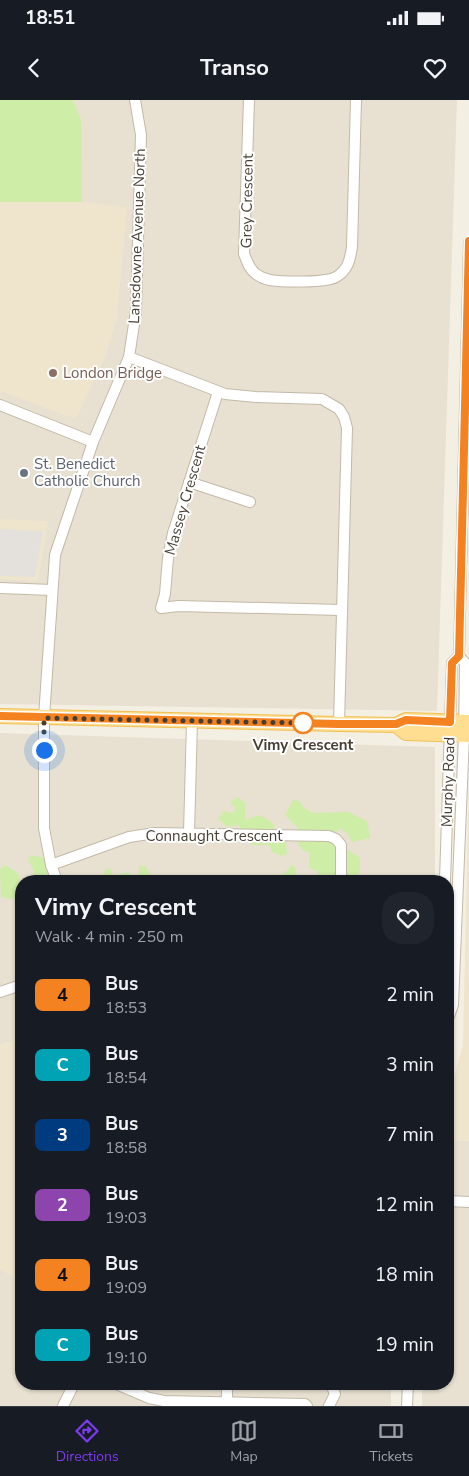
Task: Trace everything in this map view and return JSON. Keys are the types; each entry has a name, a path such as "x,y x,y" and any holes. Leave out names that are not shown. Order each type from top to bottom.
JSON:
{"main road":[{"path":"0,716 396,724 406,733 461,728"}],"street":[{"name":"Lansdowne Avenue North","path":"55,875 44,828 44,718 55,555 93,442 129,357 136,311 141,135 135,100"},
{"name":"Grey Crescent","path":"249,100 244,254 248,264 253,272 270,280 326,281 336,278 350,262 356,100"},
{"name":"Murphy Road","path":"454,971 464,663 459,656 469,242"},
{"path":"129,357 218,392 256,397 322,399 340,409 346,428 339,724"},
{"name":"Massey Crescent","path":"218,392 173,533 168,558 165,594 161,608 179,606 342,610"},
{"path":"0,405 93,442"},
{"path":"189,482 250,502"},
{"path":"0,588 52,590"},
{"path":"189,833 192,721"},
{"name":"Murphy Road","path":"446,875 461,728"},
{"name":"Connaught Crescent","path":"51,865 129,837 155,833 328,836 336,839 341,845 341,875"},
{"path":"0,992 15,987"},
{"path":"454,1202 469,1202"},
{"path":"63,1406 71,1390"},
{"path":"130,1390 149,1398 164,1401 305,1404 307,1406"},
{"path":"227,1390 227,1403"},
{"path":"329,1406 333,1401 334,1390"},
{"path":"407,1406 408,1390"}],"shaded area":[{"path":"0,100 457,100 437,711 0,704"},
{"path":"0,202 82,202 127,207 117,318 106,355 76,419 0,391"},
{"path":"0,519 48,521 38,581 0,579"},
{"path":"0,529 43,531 35,577 0,576"},
{"path":"0,733 435,747 435,875 15,875 15,1040 0,1045"},
{"path":"469,777 469,1141 454,1141 454,1077 463,1045"},
{"path":"15,1040 15,1278 0,1269 0,1045"},
{"path":"454,1141 469,1141 469,1406 422,1406 422,1390 454,1390"},
{"path":"0,1269 15,1278 15,1390 391,1390 391,1406 0,1406"}],"green space":[{"path":"0,100 73,100 81,120 82,202 0,202"},
{"path":"238,797 245,803 245,820 259,815 269,820 275,826 273,830 279,831 285,837 287,854 281,856 272,852 269,845 251,845 251,838 239,836 240,825 228,827 218,819 223,811 232,813 236,808 230,802"},
{"path":"294,799 313,813 348,812 367,821 370,838 352,842 347,833 339,828 332,839 360,858 360,872 357,875 317,875 317,871 309,868 309,852 303,851 295,839 298,828 285,815"},
{"path":"30,855 45,858 53,875 34,875 28,859"},
{"path":"5,865 18,873 19,875 15,875 15,898 1,897 0,869"},
{"path":"139,865 146,867 151,875 139,875"},
{"path":"290,865 296,868 297,875 282,875 289,869"},
{"path":"110,868 113,875 104,875 105,869"},
{"path":"128,872 130,875 117,875"}],"bus line":[{"name":"4","path":"0,716 339,724 396,724 406,720 450,722 452,663 459,656 469,241"}],"place":[{"name":"London Bridge","path":"53,373"},
{"name":"St. Benedict Catholic Church","path":"24,473"},
{"name":"Vimy Crescent","path":"303,723"}],"route":[{"path":"44,750 44,718 303,723"}]}
